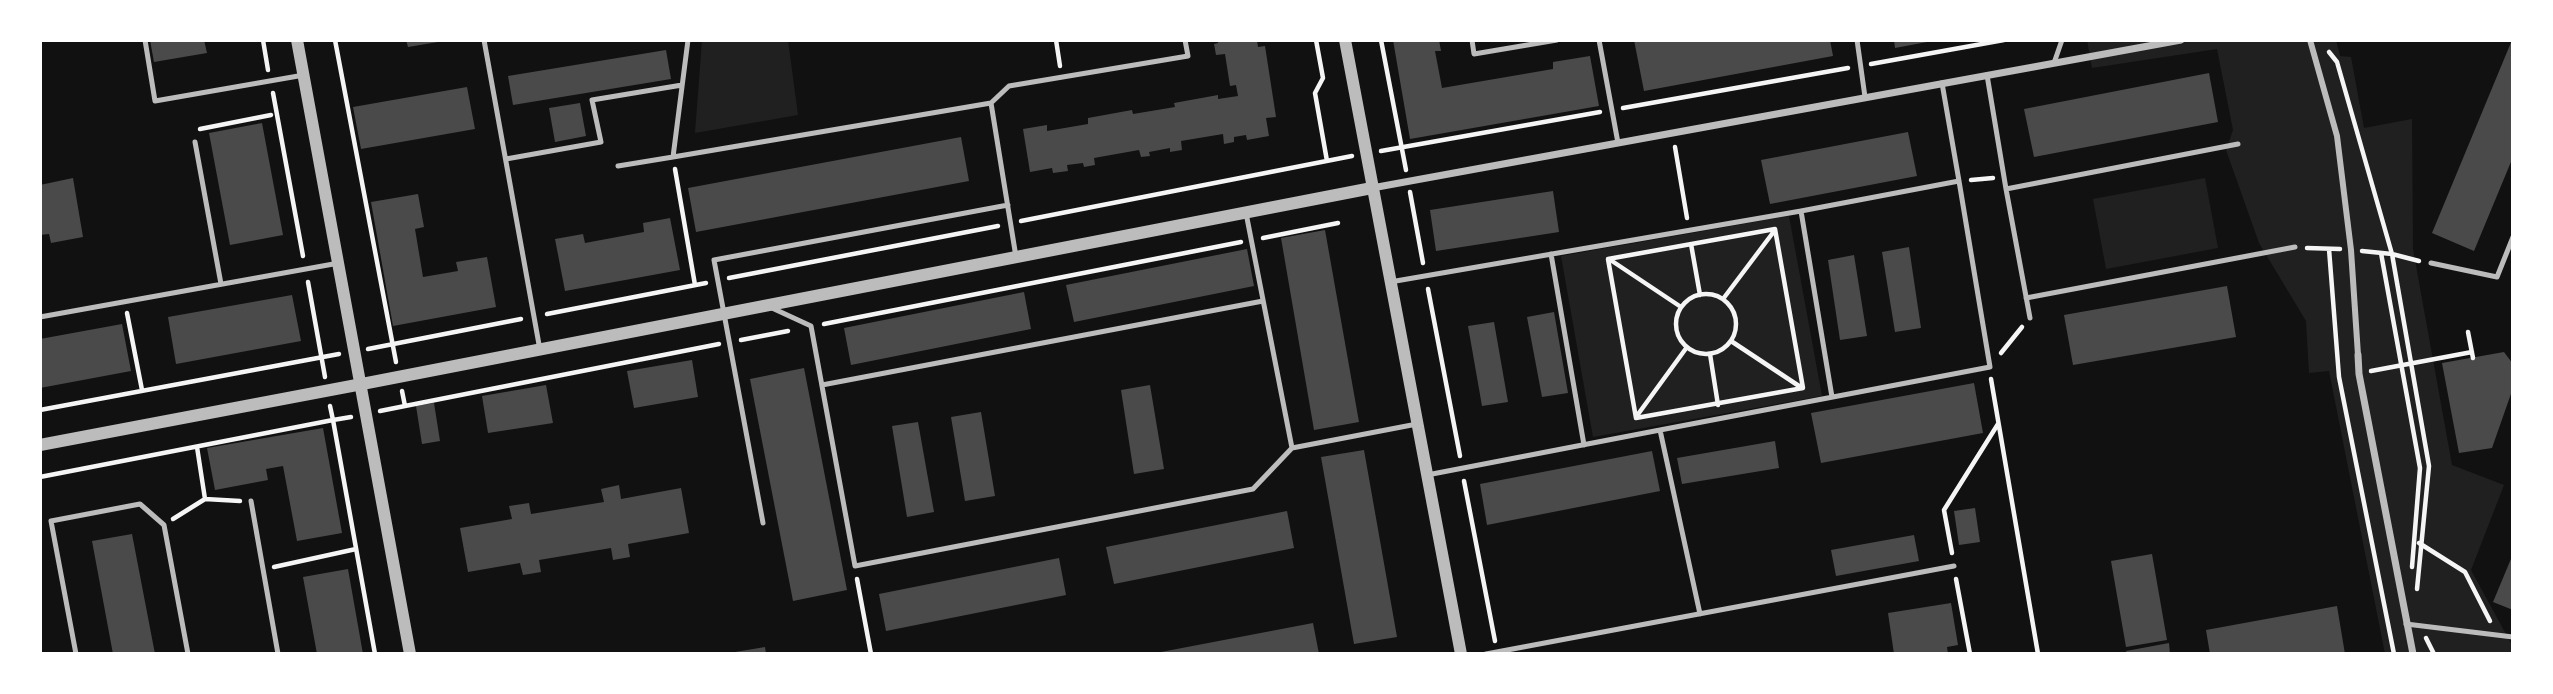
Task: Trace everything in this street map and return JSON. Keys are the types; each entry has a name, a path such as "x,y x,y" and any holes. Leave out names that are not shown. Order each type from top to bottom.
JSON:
{"street":[{"path":"298,40 410,654"},
{"path":"1345,40 1461,654"},
{"path":"40,444 1408,181 2180,40"},
{"path":"2310,40 2337,136 2351,250 2359,373 2413,654"}],"lane":[{"path":"145,40 155,101 304,75"},
{"path":"484,40 540,350"},
{"path":"673,157 688,40"},
{"path":"618,166 991,103 1009,86 1188,56 1185,40"},
{"path":"1472,40 1474,54 1557,40"},
{"path":"1599,40 1618,143"},
{"path":"1857,40 1865,97"},
{"path":"2054,63 2062,40"},
{"path":"1987,75 2029,318"},
{"path":"1427,475 1990,367 1942,83"},
{"path":"506,159 601,142 592,100 681,85"},
{"path":"991,103 1016,257"},
{"path":"195,142 221,284"},
{"path":"2006,188 2238,144"},
{"path":"1390,282 1959,181"},
{"path":"763,523 714,260 1008,205"},
{"path":"1801,211 1832,397"},
{"path":"1246,212 1292,448"},
{"path":"2431,263 2497,277 2513,237"},
{"path":"2026,299 2295,247"},
{"path":"1551,254 1584,445"},
{"path":"40,317 339,263"},
{"path":"822,385 1263,300"},
{"path":"766,306 811,326 855,566 1252,489 1292,448 1417,424"},
{"path":"1660,430 1700,614"},
{"path":"251,501 278,654"},
{"path":"76,654 51,521 140,504 164,525 188,654"},
{"path":"1486,654 1954,566"},
{"path":"2406,624 2513,637"}],"path":[{"path":"335,40 392,344"},
{"path":"1056,40 1061,78"},
{"path":"1316,40 1323,78 1315,93 1327,161"},
{"path":"1381,40 1497,652"},
{"path":"40,410 1401,147 2004,40"},
{"path":"2322,44 2337,62 2388,241 2429,466 2417,591"},
{"path":"195,142 199,129 271,115"},
{"path":"1672,132 1700,295"},
{"path":"673,157 695,285"},
{"path":"1959,181 1993,178 2006,188"},
{"path":"1723,299 1787,213"},
{"path":"405,406 1338,223"},
{"path":"1608,259 1775,229"},
{"path":"1775,229 1803,388"},
{"path":"1591,247 1681,307"},
{"path":"2329,249 2339,377 2394,654"},
{"path":"2381,253 2420,468 2414,540 2465,572 2490,620 2489,635"},
{"path":"1608,259 1636,418"},
{"path":"1708,294 1723,299 1733,310 1736,320 1736,331 1731,341 1725,348 1710,354 1699,353 1687,347 1678,335 1676,325 1681,307 1688,300 1700,295 1708,294"},
{"path":"125,302 142,391"},
{"path":"2029,318 1990,367 2038,654"},
{"path":"2339,377 2472,355 2468,332"},
{"path":"1731,341 1820,400"},
{"path":"1621,438 1687,347"},
{"path":"1710,354 1721,419"},
{"path":"1636,418 1803,388"},
{"path":"40,477 333,421 375,654"},
{"path":"1970,654 1944,510 1999,423"},
{"path":"197,447 205,499"},
{"path":"164,525 205,499 251,501"},
{"path":"263,569 356,549"},
{"path":"855,566 871,654"},
{"path":"2418,624 2434,654"}],"shaded area":[{"path":"702,40 788,40 798,115 695,133"},
{"path":"2087,40 2336,40 2340,56 2351,57 2364,128 2412,119 2413,249 2452,465 2504,485 2471,570 2513,647 2511,654 2385,654 2329,371 2309,373 2306,321 2259,243 2226,150 2233,130 2217,49 2092,68"},
{"path":"2205,178 2218,248 2106,269 2093,199"},
{"path":"1789,216 1822,396 1593,437 1561,256"}],"building":[{"path":"150,40 204,40 207,53 154,62"},
{"path":"406,40 438,40 438,42 408,47"},
{"path":"1218,40 1257,40 1258,47 1265,46 1276,117 1266,118 1269,136 1247,140 1246,135 1234,137 1234,142 1224,144 1223,134 1181,141 1182,150 1170,152 1170,148 1149,152 1150,156 1141,157 1139,150 1094,158 1095,165 1067,165 1068,171 1053,173 1052,168 1030,172 1023,129 1047,125 1047,131 1088,124 1088,118 1132,110 1133,114 1175,107 1174,103 1218,95 1218,99 1238,96 1236,85 1230,86 1225,54 1216,55 1214,44 1218,43"},
{"path":"1393,40 1439,40 1441,51 1435,51 1442,88 1553,69 1553,62 1590,56 1599,106 1410,139"},
{"path":"1634,40 1830,40 1833,56 1644,91"},
{"path":"1894,40 1927,40 1927,42 1895,48"},
{"path":"2512,40 2513,157 2474,251 2432,233"},
{"path":"666,50 671,79 513,105 508,76"},
{"path":"2209,73 2218,122 2034,157 2024,109"},
{"path":"467,87 475,129 361,149 353,107"},
{"path":"580,103 586,136 555,142 549,108"},
{"path":"262,123 283,235 230,245 209,133"},
{"path":"1908,132 1917,176 1770,204 1761,160"},
{"path":"961,137 969,181 696,232 688,188"},
{"path":"73,178 83,237 51,243 49,234 40,235 40,185"},
{"path":"1553,191 1559,232 1436,251 1430,210"},
{"path":"418,194 424,227 415,229 423,277 458,271 456,262 487,257 496,307 393,326 371,202"},
{"path":"670,218 680,270 565,291 555,239 583,234 585,243 644,232 643,223"},
{"path":"1325,230 1359,422 1314,430 1281,238"},
{"path":"1909,247 1921,328 1895,332 1882,252"},
{"path":"1247,249 1254,286 1074,322 1066,285"},
{"path":"1854,255 1867,336 1840,340 1828,260"},
{"path":"2227,286 2236,337 2073,365 2064,315"},
{"path":"1024,292 1031,329 851,365 844,328"},
{"path":"292,295 301,341 176,364 168,317"},
{"path":"1554,312 1568,393 1542,397 1527,317"},
{"path":"1494,322 1508,402 1482,406 1468,326"},
{"path":"122,324 131,371 40,388 40,339"},
{"path":"2504,352 2513,364 2513,388 2492,448 2459,453 2442,363"},
{"path":"692,360 698,397 634,408 627,371"},
{"path":"804,368 847,590 793,601 750,379"},
{"path":"1974,383 1983,433 1821,463 1811,413"},
{"path":"546,385 553,423 488,433 482,396"},
{"path":"1150,385 1164,469 1134,474 1121,390"},
{"path":"434,403 440,441 422,444 416,406"},
{"path":"981,412 995,496 965,501 951,417"},
{"path":"918,422 934,512 907,517 892,426"},
{"path":"323,428 342,533 297,541 283,466 266,469 268,480 215,490 207,448"},
{"path":"1775,441 1779,468 1682,484 1677,458"},
{"path":"1364,450 1397,637 1354,644 1321,457"},
{"path":"1652,451 1660,491 1487,525 1480,484"},
{"path":"619,485 621,499 681,488 689,533 628,544 630,557 613,560 611,548 539,560 541,572 523,575 520,563 468,572 460,528 512,519 509,506 529,503 531,514 604,502 601,489"},
{"path":"1975,508 1980,542 1959,545 1954,511"},
{"path":"1287,511 1294,548 1114,584 1106,547"},
{"path":"132,534 155,654 113,654 92,541"},
{"path":"1914,535 1919,561 1836,576 1831,550"},
{"path":"2152,554 2167,640 2126,647 2111,561"},
{"path":"2513,554 2513,610 2493,602"},
{"path":"1059,558 1066,595 886,631 879,594"},
{"path":"348,569 363,654 317,654 303,577"},
{"path":"1951,603 1958,645 1947,647 1948,654 1894,654 1888,613"},
{"path":"2337,606 2345,654 2210,654 2206,630"},
{"path":"1313,623 1319,654 1161,654 1161,652"},
{"path":"2169,643 2170,654 2127,654 2126,651"},
{"path":"765,647 766,654 735,654 735,652"}]}
